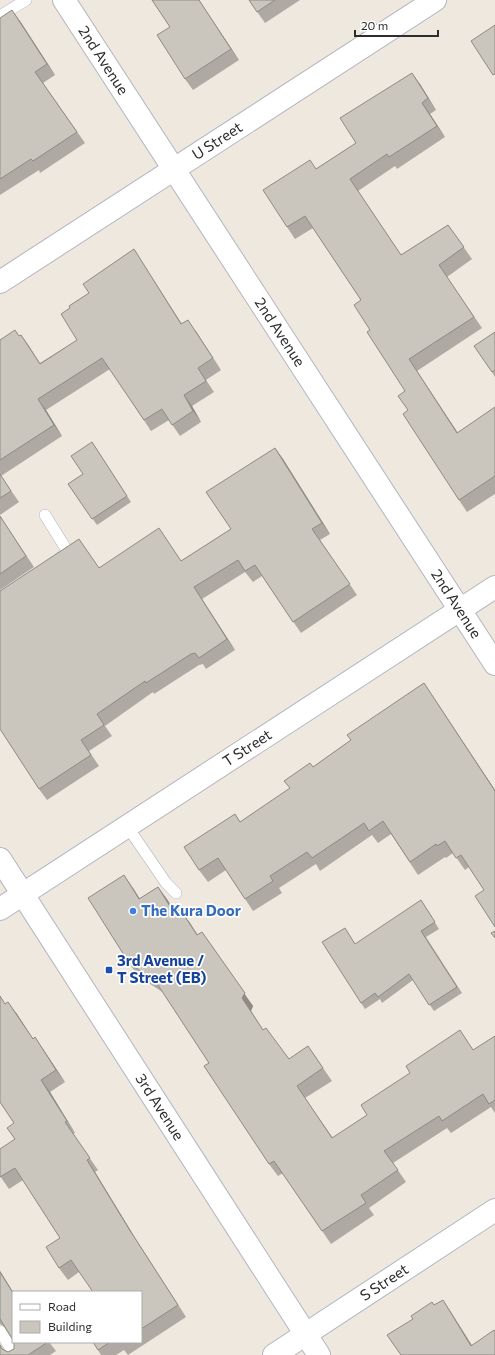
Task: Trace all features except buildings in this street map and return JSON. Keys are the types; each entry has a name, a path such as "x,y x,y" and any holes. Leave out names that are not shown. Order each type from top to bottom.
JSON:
{"street":[{"name":"2nd Avenue","path":"64,0 495,664"},
{"name":"U Street","path":"0,282 435,0"},
{"name":"T Street","path":"0,909 495,587"},
{"name":"3rd Avenue","path":"0,859 319,1355"},
{"name":"S Street","path":"274,1355 495,1210"}],"lane":[{"path":"0,16 26,0"},
{"path":"45,515 68,552 49,565"},
{"path":"127,826 166,883 176,894"},
{"path":"0,1331 15,1355"}],"place":[{"name":"The Kura Door","path":"133,911"},
{"name":"3rd Avenue / T Street (EB)","path":"109,970"}]}
